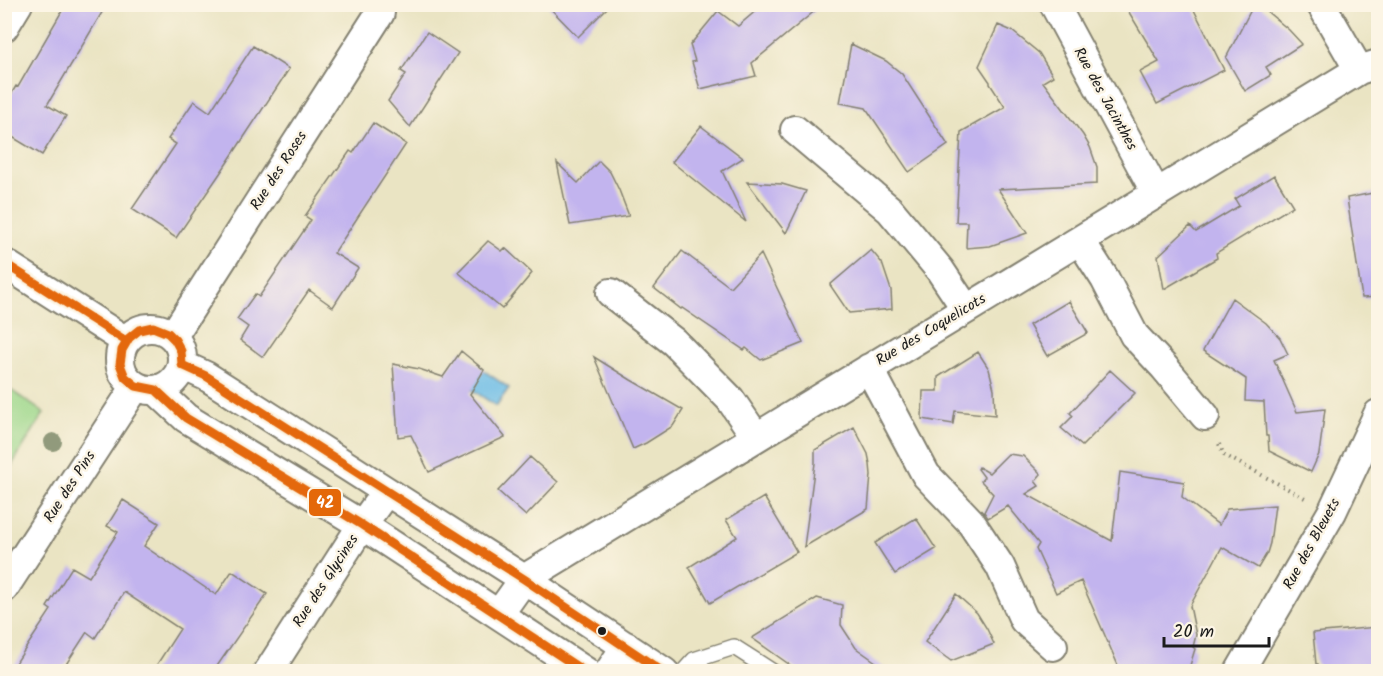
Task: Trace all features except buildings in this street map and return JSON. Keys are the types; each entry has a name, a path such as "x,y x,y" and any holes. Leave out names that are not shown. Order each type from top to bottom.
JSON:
{"street":[{"path":"4,27 18,4"},
{"name":"Rue des Roses","path":"173,336 380,13 380,4"},
{"name":"Rue des Jacinthes","path":"1054,4 1156,193"},
{"path":"1321,4 1369,67"},
{"name":"Rue des Coquelicots","path":"499,614 524,579 1156,193 1369,67"},
{"path":"795,130 890,210 940,270 966,309"},
{"path":"1080,240 1105,279 1134,335 1205,416"},
{"path":"4,263 126,341"},
{"path":"611,293 674,342 730,399 756,437"},
{"path":"146,388 168,386 177,377 182,365 179,345 173,336 164,330 143,328 133,333 126,341 121,351 120,361 122,372 128,380 146,388 186,418 362,525 586,672"},
{"path":"182,365 206,376 524,579 664,672"},
{"path":"869,368 926,475 970,521 1000,566 1024,620 1053,646"},
{"name":"Rue des Pins","path":"4,588 146,388"},
{"name":"Rue des Bleuets","path":"1239,672 1332,512 1378,414"},
{"name":"Rue des Glycines","path":"268,672 362,525 386,492"},
{"path":"609,672 626,646"}],"lane":[{"path":"683,672 694,660 734,647 773,672"}],"path":[{"path":"1205,416 1224,455 1332,512"}],"green space":[{"path":"5,386 44,413 5,476"}],"water":[{"path":"474,364 509,388 496,406 461,382"}],"transit line":[{"name":"42","path":"4,263 126,341"},
{"name":"42","path":"585,672 362,525 186,418 156,390 136,386 125,377 120,364 122,350 129,338 139,330 153,327 168,333 181,351 182,365 206,376 524,579 663,672"}]}
